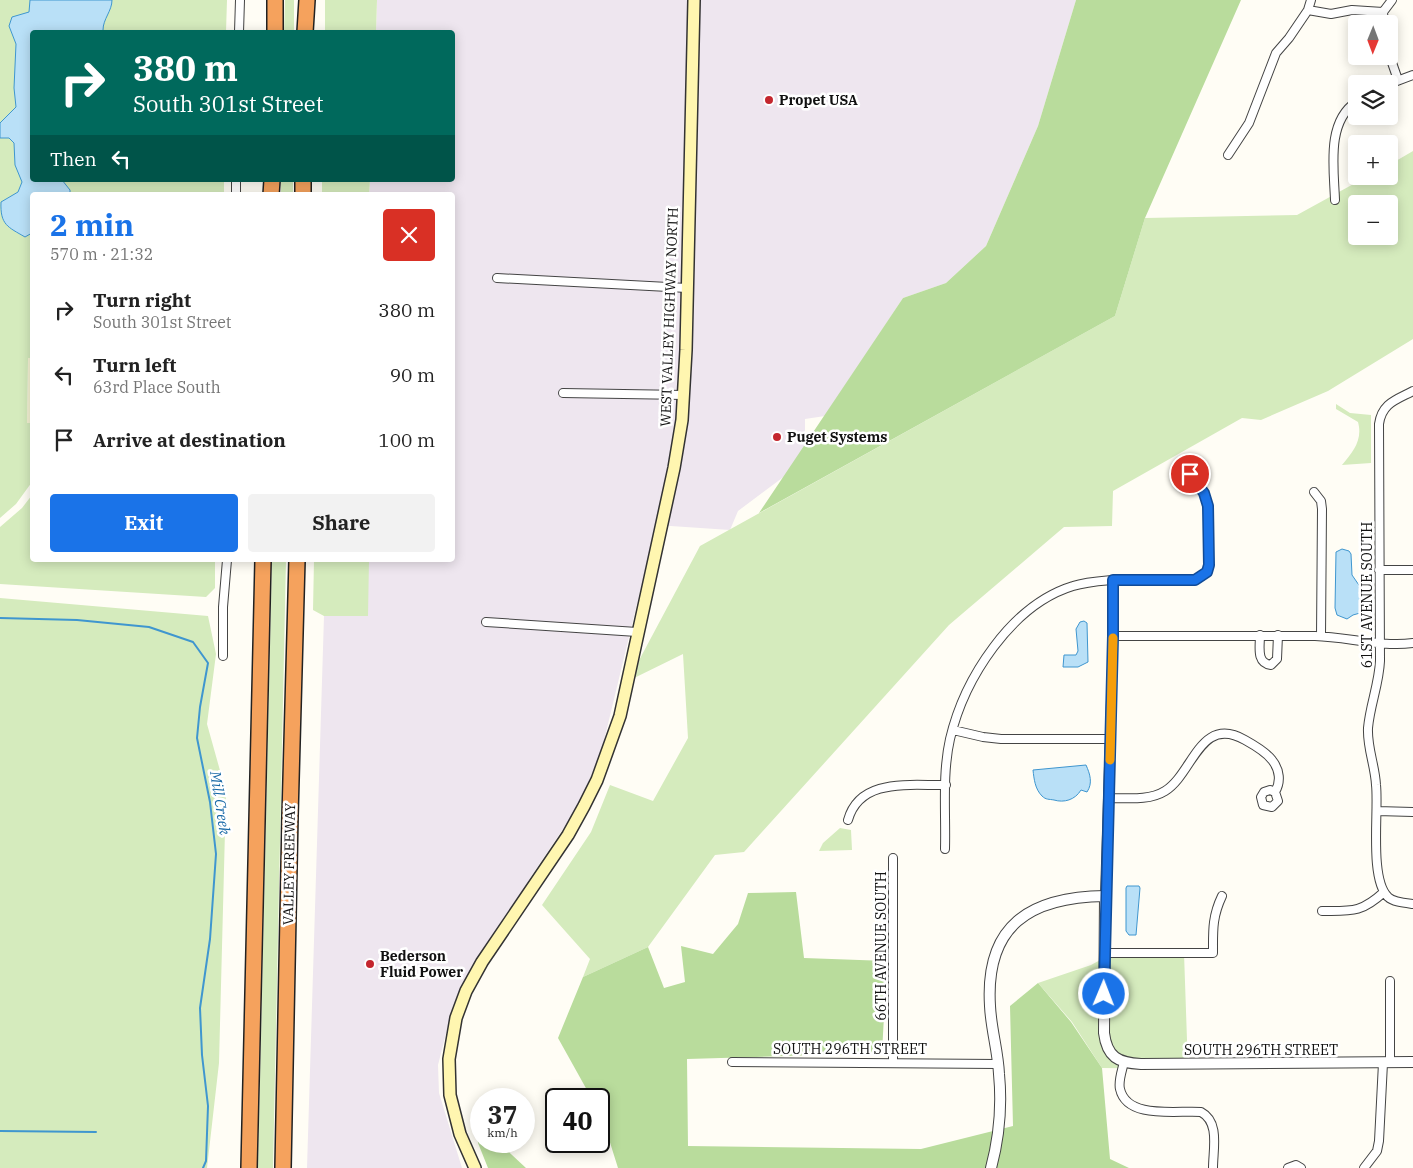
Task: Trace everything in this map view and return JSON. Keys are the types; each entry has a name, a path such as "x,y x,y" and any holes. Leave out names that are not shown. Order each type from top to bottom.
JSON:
{"highway":[{"path":"275,0 275,30"},
{"path":"304,30 307,0"},
{"path":"249,1168 263,562"},
{"name":"VALLEY FREEWAY","path":"283,1168 297,562"}],"main road":[{"name":"WEST VALLEY HIGHWAY NORTH","path":"475,1168 460,1134 450,1095 449,1059 456,1018 466,990 482,962 568,835 584,806 601,768 620,716 674,468 684,395 694,0"}],"street":[{"path":"239,30 240,0"},
{"path":"1228,155 1249,123 1276,53 1308,10 1311,0"},
{"path":"1383,15 1383,12 1392,0"},
{"path":"1308,10 1331,14 1352,10 1383,12"},
{"path":"1398,80 1413,75"},
{"path":"1335,200 1334,154 1336,135 1342,116 1348,110"},
{"path":"497,278 687,288"},
{"name":"61ST AVENUE SOUTH","path":"1384,892 1377,870 1376,782 1369,750 1368,734 1370,714 1379,674 1381,644 1379,424 1381,414 1388,404 1413,391"},
{"path":"563,393 684,395"},
{"path":"945,849 947,757 962,700 976,675 1004,633 1028,612 1062,590 1074,585 1113,580 1195,580 1207,572 1209,565 1208,506 1204,493 1190,474"},
{"path":"1314,492 1320,501 1322,509 1322,636"},
{"path":"223,656 223,607 227,562"},
{"path":"1379,570 1413,570"},
{"path":"1113,580 1104,953 1213,953 1215,910 1222,896"},
{"path":"486,622 637,632"},
{"path":"1260,635 1261,659 1268,665 1274,664 1277,660 1278,635"},
{"path":"1113,636 1322,636 1391,645 1413,643"},
{"path":"953,730 1001,739 1110,739"},
{"path":"1109,798 1148,797 1164,792 1177,780 1204,743 1216,736 1226,734 1237,736 1247,741 1273,761 1279,775 1278,786 1275,792"},
{"path":"848,820 855,804 879,788 889,786 946,786"},
{"path":"1377,811 1413,812"},
{"name":"66TH AVENUE SOUTH","path":"893,858 893,1063"},
{"path":"1322,911 1361,908 1370,904 1384,892 1393,900 1413,904"},
{"path":"991,1168 996,1148 1000,1112 998,1064 990,1005 991,978 994,962 1002,940 1020,917 1041,907 1072,898 1105,896"},
{"name":"SOUTH 296TH STREET","path":"1104,953 1104,1027 1106,1044 1112,1054 1124,1062 1141,1064 1413,1062"},
{"path":"1364,1168 1377,1151 1379,1141 1386,1063 1390,981"},
{"name":"SOUTH 296TH STREET","path":"732,1062 998,1064"},
{"path":"1124,1062 1120,1090 1124,1097 1137,1108 1146,1112 1201,1112 1207,1115 1214,1128 1213,1168"},
{"path":"1288,1168 1293,1165 1301,1168"}],"shaded area":[{"path":"377,0 1076,0 1038,126 986,246 946,283 903,298 825,416 805,419 805,461 738,511 730,530 656,525 601,753 577,808 530,878 453,1006 438,1065 439,1093 462,1168 307,1168 324,616 368,615 367,562 455,562 455,192 369,192 370,182 455,182 455,30 376,30"},
{"path":"28,358 30,358 30,423 27,423"}],"green space":[{"path":"0,0 227,0 226,30 30,30 30,182 224,182 224,192 30,192 30,358 28,358 27,423 30,423 30,485 16,504 0,518"},
{"path":"285,0 294,0 294,30 284,30"},
{"path":"325,0 377,0 376,30 325,30"},
{"path":"1076,0 1241,0 1145,218 1115,316 759,513 903,298 946,283 986,246 1038,126"},
{"path":"1413,151 1413,339 1328,391 1261,420 1242,418 1113,491 1112,526 1064,527 949,625 744,852 715,855 648,947 583,977 590,959 542,905 591,832 610,785 653,801 688,738 683,654 628,681 700,546 1115,316 1145,218 1297,215 1352,185 1398,185 1398,160"},
{"path":"281,182 293,182 293,192 281,192"},
{"path":"322,182 370,182 369,192 322,192"},
{"path":"1336,404 1350,413 1371,415 1371,463 1342,465 1356,445 1359,428 1358,422 1336,409"},
{"path":"30,498 30,562 215,562 215,588 206,597 0,584 0,527 22,508"},
{"path":"272,562 286,562 273,1168 258,1168"},
{"path":"314,562 369,562 368,616 324,616 313,610"},
{"path":"0,598 208,616 216,654 207,724 226,792 219,1063 207,1168 0,1168"},
{"path":"840,828 851,830 852,850 819,851 823,843"},
{"path":"796,892 804,958 887,961 882,1053 687,1059 688,1146 921,1149 1013,1126 1010,1006 1038,983 1071,1022 1102,1068 1110,1159 1129,1168 618,1168 610,1142 610,1088 586,1088 558,1038 583,977 648,947 664,988 685,982 681,946 713,954 738,924 748,893"},
{"path":"1104,953 1184,953 1188,1069 1102,1068 1072,1022 1038,983 1091,965 1104,958"},
{"path":"482,1153 510,1153 526,1168 488,1168"}],"water":[{"path":"30,0 112,0 103,30 30,30 30,182 64,182 70,192 30,192 30,234 25,237 10,228 2,216 1,202 18,192 22,182 15,165 14,143 9,138 0,138 0,123 16,107 14,88 16,44 9,26 12,17 29,12"},
{"path":"1342,549 1349,551 1351,554 1352,575 1363,591 1360,613 1347,619 1337,615 1335,608 1336,552"},
{"path":"1084,621 1087,623 1088,662 1078,667 1063,667 1064,655 1076,655 1078,651 1076,629 1080,622"},
{"path":"1086,765 1090,779 1087,792 1081,790 1069,800 1062,801 1045,798 1038,790 1034,780 1033,770"},
{"path":"1127,886 1139,886 1140,888 1136,935 1129,935 1126,931"}],"waterway":[{"name":"Mill Creek","path":"0,618 77,620 149,627 193,642 208,663 200,707 197,738 210,802 216,854 210,939 200,1008 202,1055 208,1106 206,1161 203,1168"},
{"path":"0,1131 96,1132"}],"slow traffic":[{"path":"1110,760 1113,638"}],"place":[{"name":"Propet USA","path":"769,100"},
{"name":"Puget Systems","path":"777,437"},
{"name":"Bederson Fluid Power","path":"370,964"}],"route":[{"path":"1104,994 1113,580 1195,580 1207,572 1209,565 1207,500 1190,474"}]}
